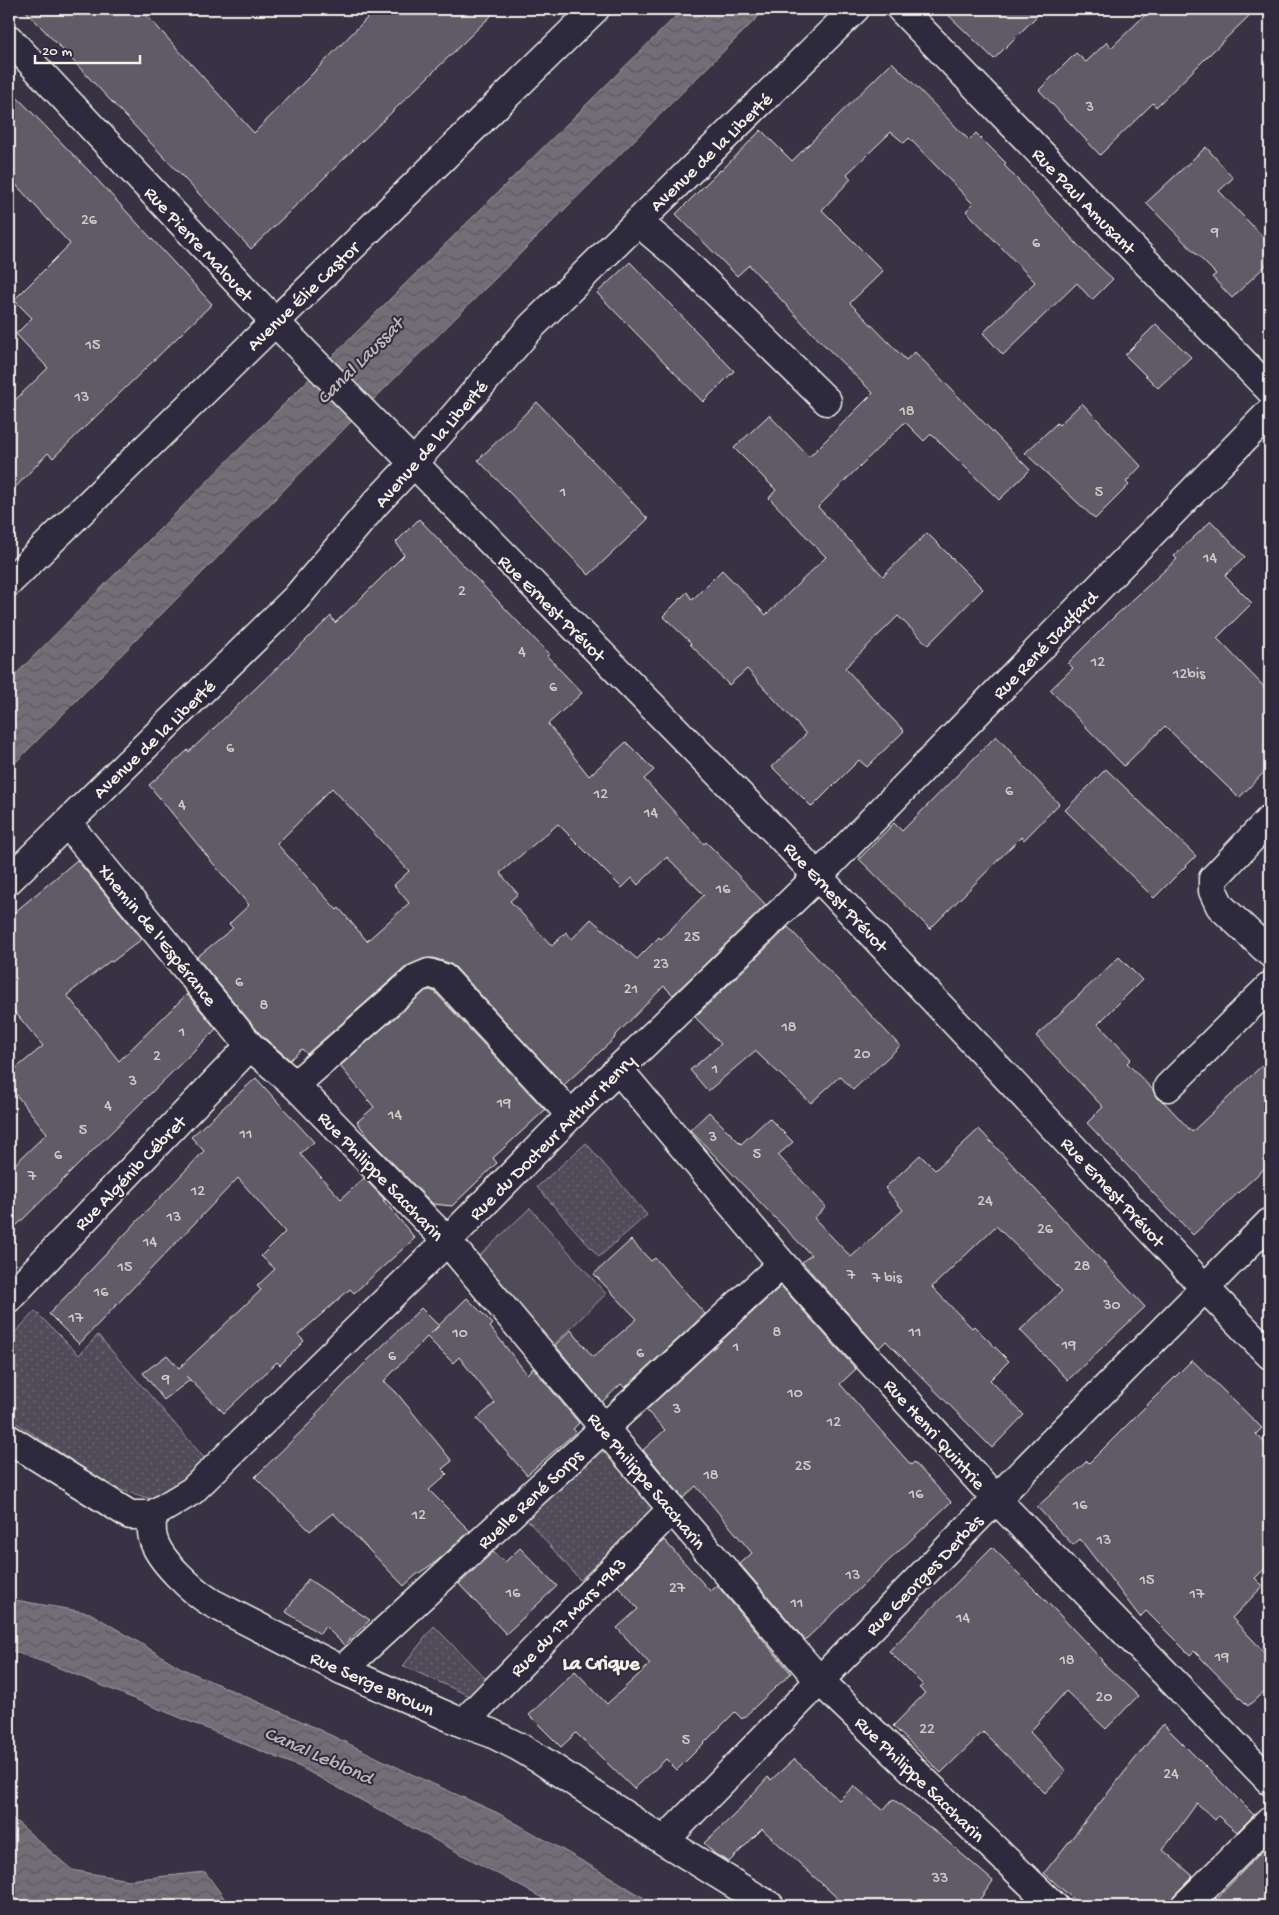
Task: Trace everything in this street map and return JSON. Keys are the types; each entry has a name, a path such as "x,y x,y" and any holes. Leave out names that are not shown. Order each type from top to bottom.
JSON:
{"street":[{"name":"Avenue Élie Castor","path":"9,582 595,9"},
{"name":"Avenue de la Liberté","path":"9,880 296,598 375,504 404,455 532,326 855,9"},
{"name":"Rue Paul Amusant","path":"901,9 1270,390"},
{"name":"Rue Pierre Malouet","path":"9,39 275,322 404,455"},
{"path":"638,222 682,259 827,401"},
{"name":"Rue René Jadfard","path":"818,876 1270,412"},
{"name":"Rue Ernest Prévot","path":"404,455 818,876 1270,1355"},
{"path":"1270,819 1213,879 1213,891 1220,906 1270,953"},
{"name":"Xhemin de l'Espérance","path":"68,822 250,1046"},
{"name":"Rue du Docteur Arthur Henry","path":"152,1515 192,1491 571,1115 818,876"},
{"path":"295,1085 417,978 430,973 444,978 571,1115"},
{"path":"1168,1087 1270,986"},
{"name":"Rue Philippe Saccharin","path":"250,1046 295,1085 446,1241 672,1510 820,1680 1054,1906"},
{"name":"Rue Algénib Cébret","path":"9,1298 250,1046"},
{"name":"Rue Henri Quintrie","path":"618,1069 782,1264 996,1499 1270,1781"},
{"name":"Rue Georges Derbès","path":"664,1841 996,1499 1270,1222"},
{"name":"Ruelle René Sorps","path":"342,1670 782,1264"},
{"path":"9,1439 130,1515 152,1515"},
{"name":"Rue du 17 Mars 1943","path":"463,1723 672,1510"},
{"name":"Rue Serge Brown","path":"152,1515 153,1539 162,1554 184,1582 212,1603 342,1670 463,1723 491,1733 544,1762 664,1841 770,1906"},
{"path":"1185,1906 1270,1821"}],"shaded area":[{"path":"586,1143 647,1215 599,1257 537,1187"},
{"path":"530,1208 606,1294 551,1347 476,1259"},
{"path":"35,1311 79,1355 98,1335 206,1460 196,1472 158,1501 111,1487 9,1418 9,1339"},
{"path":"608,1442 660,1502 580,1580 524,1516"},
{"path":"434,1626 494,1687 470,1696 403,1666"}],"water":[{"name":"Canal Laussat","path":"683,9 766,9 337,436 9,769 9,681 290,398"},
{"name":"Canal Leblond","path":"9,1597 15,1600 90,1613 183,1669 299,1720 498,1813 657,1906 557,1906 300,1767 52,1665 9,1650"},
{"path":"9,1815 72,1870 128,1880 205,1872 230,1906 9,1906"}],"building":[{"path":"24,9 141,9 254,133 376,9 498,9 251,249"},
{"path":"942,9 1044,9 994,59"},
{"path":"1151,9 1256,9 1156,107 1153,103 1100,155 1039,90 1076,53 1086,62 1107,42 1111,48"},
{"path":"892,62 969,140 976,133 1006,163 1004,165 1088,256 1113,279 1092,300 1077,283 1003,355 983,333 1035,282 966,211 973,204 909,138 904,143 891,132 847,174 851,179 822,210 883,271 850,303 906,360 915,352 1030,470 999,500 931,434 924,441 905,422 818,507 883,576 927,533 983,589 928,645 898,616 845,668 904,731 867,767 859,760 812,807 772,767 806,734 747,669 729,685 691,643 663,616 687,592 692,600 722,570 766,615 826,557 769,498 776,490 734,448 769,415 809,457 873,393 813,334 749,265 737,276 676,214 761,130 792,161"},
{"path":"9,89 91,173 212,304 53,458 48,453 9,494 9,406 48,368 16,334 32,318 14,300 70,244 9,177"},
{"path":"1206,147 1233,178 1219,191 1270,244 1270,261 1232,298 1212,277 1216,274 1146,203"},
{"path":"630,262 734,371 703,402 597,293"},
{"path":"1156,324 1191,357 1158,388 1125,355"},
{"path":"537,402 648,519 589,575 478,460"},
{"path":"1082,403 1141,466 1126,482 1129,485 1095,519 1025,453"},
{"path":"419,519 549,654 547,656 582,693 548,724 589,776 626,742 654,770 644,779 704,844 706,842 766,905 673,995 664,986 615,1038 564,1085 455,967 449,963 433,958 423,959 407,966 307,1054 302,1049 290,1060 261,1035 197,957 233,928 229,924 249,905 149,785 188,750 189,752 331,616 335,623 362,597 404,555 396,542","holes":["332,788 409,871 394,885 409,903 367,941 339,908 337,910 277,844","558,824 622,888 632,878 638,885 667,857 704,895 661,939 659,937 637,959 591,919 572,939 566,932 552,946 510,901 518,894 500,873"]},
{"path":"1211,521 1245,557 1225,576 1252,603 1217,638 1270,693 1270,766 1239,798 1165,726 1124,766 1050,690 1073,668 1068,663 1114,617 1177,559 1174,556"},
{"path":"996,736 1059,804 1024,840 1021,837 930,929 859,859 894,823 902,831"},
{"path":"1106,769 1196,856 1154,898 1065,810"},
{"path":"77,860 142,939 112,962 110,961 67,995 119,1061 187,994 216,1029 9,1233 9,1170 47,1133 9,1086 9,1074 43,1046 9,1005 9,917"},
{"path":"788,927 900,1046 853,1090 840,1076 811,1103 755,1051 708,1091 690,1070 721,1044 695,1017"},
{"path":"1119,957 1142,980 1098,1024 1131,1059 1127,1063 1153,1090 1157,1098 1164,1102 1192,1132 1270,1058 1270,1163 1193,1235 1087,1123 1103,1107 1036,1036"},
{"path":"425,991 435,992 545,1110 493,1158 497,1163 452,1206 433,1204 372,1142 357,1122 374,1107 340,1066"},
{"path":"256,1078 314,1142 300,1154 341,1199 364,1178 385,1200 383,1200 415,1238 354,1293 350,1289 298,1335 304,1341 280,1365 277,1362 224,1413 186,1376 190,1380 164,1400 143,1373 167,1355 179,1368 261,1290 257,1286 275,1269 261,1256 285,1232 238,1178 79,1344 49,1314 204,1151 191,1137"},
{"path":"709,1112 741,1144 769,1118 793,1142 778,1155 826,1207 814,1218 851,1257 903,1210 885,1188 920,1155 935,1170 979,1129 1145,1307 1068,1380 1020,1330 1062,1291 996,1226 932,1287 972,1328 974,1326 1009,1361 990,1380 1024,1415 992,1448 886,1341 879,1348 802,1262 811,1255 690,1130"},
{"path":"631,1240 651,1261 655,1258 705,1314 625,1388 621,1384 602,1402 555,1345 571,1330 593,1357 637,1319 594,1274"},
{"path":"781,1286 856,1369 840,1384 911,1465 914,1462 951,1502 805,1640 740,1564 752,1553 696,1486 683,1498 643,1450 665,1430 646,1410"},
{"path":"467,1298 493,1324 490,1327 527,1374 533,1368 579,1423 573,1429 576,1432 527,1475 477,1419 495,1403 459,1357 453,1363 427,1337 384,1381 396,1392 452,1461 442,1469 447,1474 429,1490 470,1531 437,1561 416,1575 404,1586 333,1513 310,1531 255,1477 421,1308 439,1326"},
{"path":"1192,1360 1262,1428 1256,1434 1270,1448 1270,1564 1255,1578 1263,1586 1232,1618 1270,1658 1270,1686 1248,1706 1194,1651 1190,1655 1146,1611 1140,1617 1080,1539 1073,1545 1037,1507 1087,1461 1089,1463"},
{"path":"664,1540 710,1591 717,1585 791,1673 742,1719 735,1712 677,1770 666,1759 634,1789 576,1733 561,1747 529,1715 575,1671 607,1704 650,1664 617,1628 638,1609 618,1586"},
{"path":"992,1547 1057,1612 1101,1661 1138,1696 1106,1729 1066,1691 1030,1732 1066,1771 1045,1793 983,1732 941,1773 893,1726 925,1693 919,1688 923,1685 889,1651"},
{"path":"520,1548 557,1586 506,1634 459,1584 493,1552 505,1562"},
{"path":"308,1579 370,1620 344,1645 325,1626 320,1634 286,1612"},
{"path":"1163,1724 1254,1815 1237,1832 1218,1816 1215,1820 1197,1803 1163,1850 1193,1876 1174,1895 1170,1906 1081,1906 1044,1873"},
{"path":"794,1759 839,1800 854,1786 883,1810 893,1799 941,1836 993,1881 975,1906 846,1906 762,1829 729,1862 715,1854 704,1843 734,1815 768,1777 771,1780"},
{"path":"1270,1843 1270,1906 1207,1906 1217,1898"}],"district":[{"name":"La Crique","path":"601,1662"}]}
